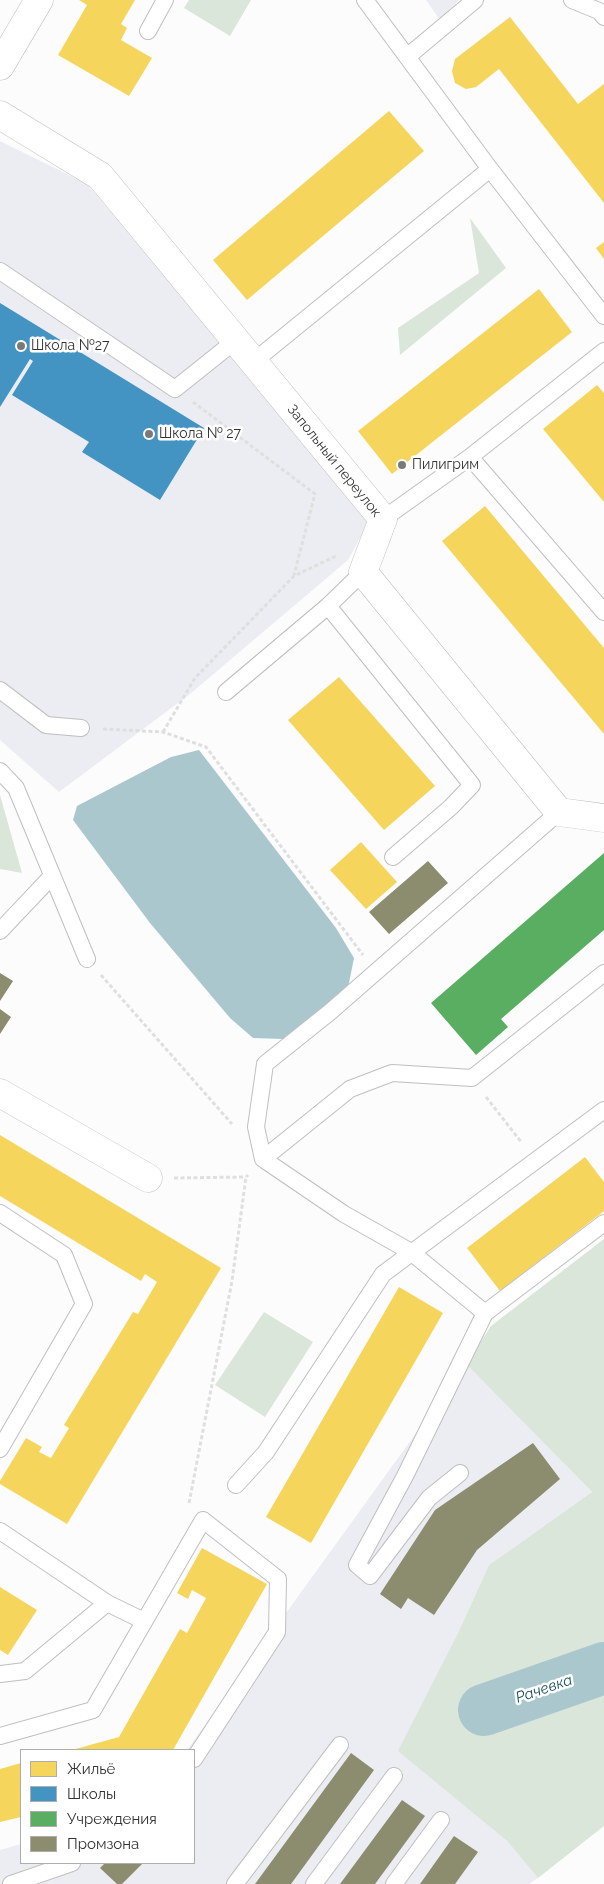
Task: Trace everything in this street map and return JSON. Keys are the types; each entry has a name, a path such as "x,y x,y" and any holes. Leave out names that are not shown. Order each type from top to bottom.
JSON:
{"street":[{"path":"0,66 39,0"},
{"name":"Запольный переулок","path":"0,115 100,176 383,519 368,560"},
{"path":"368,560 559,812 604,818"},
{"path":"0,1093 148,1178"}],"lane":[{"path":"148,31 165,0"},
{"path":"365,0 490,169 604,316"},
{"path":"408,57 475,0"},
{"path":"572,0 599,11 604,17"},
{"path":"253,362 490,169"},
{"path":"0,271 175,388 235,341"},
{"path":"383,519 470,457 604,351"},
{"path":"470,457 604,612"},
{"path":"226,692 328,606 368,560"},
{"path":"328,606 472,786 451,807 393,857"},
{"path":"0,690 46,725 81,728"},
{"path":"0,771 16,788 87,959"},
{"path":"485,1313 411,1252 344,1214 263,1159 256,1127 264,1064 330,1012 559,812"},
{"path":"0,930 52,876"},
{"path":"263,1159 350,1089 392,1073 472,1078 604,973"},
{"path":"236,1485 266,1452 383,1274 603,1112"},
{"path":"0,1213 64,1255 84,1304 0,1449"},
{"path":"460,1473 429,1498 370,1576 357,1565 405,1476 485,1313 604,1223"},
{"path":"0,1736 93,1710 203,1520 278,1579 277,1632 195,1757"},
{"path":"0,1531 107,1603 144,1621"},
{"path":"0,1674 25,1671 107,1603"},
{"path":"235,1884 340,1745"},
{"path":"314,1884 394,1776"},
{"path":"394,1884 441,1820"},
{"path":"11,1884 69,1864"}],"path":[{"path":"175,388 315,494 294,576"},
{"path":"163,732 195,678 294,576 340,554 368,560"},
{"path":"81,728 163,732 206,747 375,972"},
{"path":"87,959 263,1159 246,1177 232,1281 188,1508 203,1520"},
{"path":"472,1078 510,1127"},
{"path":"148,1178 246,1177"}],"shaded area":[{"path":"426,0 459,0 440,20"},
{"name":"Школа № 27","path":"0,141 87,184 370,520 348,560 190,694 59,792 0,740"},
{"path":"466,1364 592,1492 489,1565 458,1633 399,1751 507,1841 538,1878 529,1884 0,1884 0,1850 20,1844 20,1864 195,1864 195,1749 188,1749"}],"green space":[{"path":"189,0 251,0 230,36 184,8"},
{"path":"470,218 506,268 400,355 398,328 479,273"},
{"path":"0,795 22,873 0,869"},
{"path":"604,1239 604,1826 538,1878 507,1841 398,1751 458,1633 489,1565 592,1492 466,1364 491,1326"},
{"path":"264,1312 313,1342 265,1417 215,1385"}],"water":[{"path":"199,750 336,928 354,958 348,988 283,1039 253,1038 230,1018 150,923 73,820 77,806 171,757"}],"building: Жильё":[{"path":"79,0 135,0 121,24 127,28 121,40 152,58 129,96 58,55 87,5"},
{"path":"510,17 578,104 604,84 604,203 499,69 476,87 466,89 455,83 452,71 455,59"},
{"path":"389,111 424,151 247,300 213,260"},
{"path":"604,242 604,259 596,248"},
{"path":"539,289 572,332 392,474 358,431"},
{"path":"597,385 604,393 604,502 543,429"},
{"path":"485,506 604,648 604,734 442,541"},
{"path":"339,677 435,786 384,830 288,720"},
{"path":"361,842 397,882 366,909 330,870"},
{"path":"0,1135 221,1268 67,1524 0,1484 0,1481 26,1438 42,1447 39,1452 51,1458 69,1428 64,1425 133,1312 138,1314 157,1282 145,1274 141,1281 0,1196"},
{"path":"585,1157 604,1182 604,1211 500,1291 467,1248"},
{"path":"399,1287 443,1313 311,1543 266,1517"},
{"path":"202,1548 267,1584 174,1749 76,1749 119,1737 180,1629 187,1633 206,1598 192,1590 188,1599 177,1593"},
{"path":"0,1587 37,1610 8,1655 0,1650"},
{"path":"20,1763 20,1817 0,1822 0,1769"}],"building: Школы":[{"path":"0,303 204,428 160,500 82,452 89,442 12,395 33,361 30,359 0,407"}],"building: Учреждения":[{"path":"604,853 604,930 501,1019 508,1027 476,1055 431,1003"}],"building: Промзона":[{"path":"428,861 448,883 389,934 369,912"},
{"path":"0,973 13,981 0,1001"},
{"path":"0,1009 11,1017 0,1034"},
{"path":"533,1443 560,1479 477,1550 434,1615 408,1598 401,1609 380,1594 435,1510"},
{"path":"351,1753 374,1770 291,1884 255,1884"},
{"path":"402,1800 425,1816 375,1884 340,1884"},
{"path":"454,1836 478,1852 455,1884 420,1884"},
{"path":"104,1864 142,1864 122,1884 117,1884 100,1868"}],"waterway":[{"name":"Рачевка","path":"484,1710 604,1668"}],"place":[{"name":"Школа №27","path":"21,346"},
{"name":"Школа № 27","path":"149,434"},
{"name":"Пилигрим","path":"402,465"}]}
